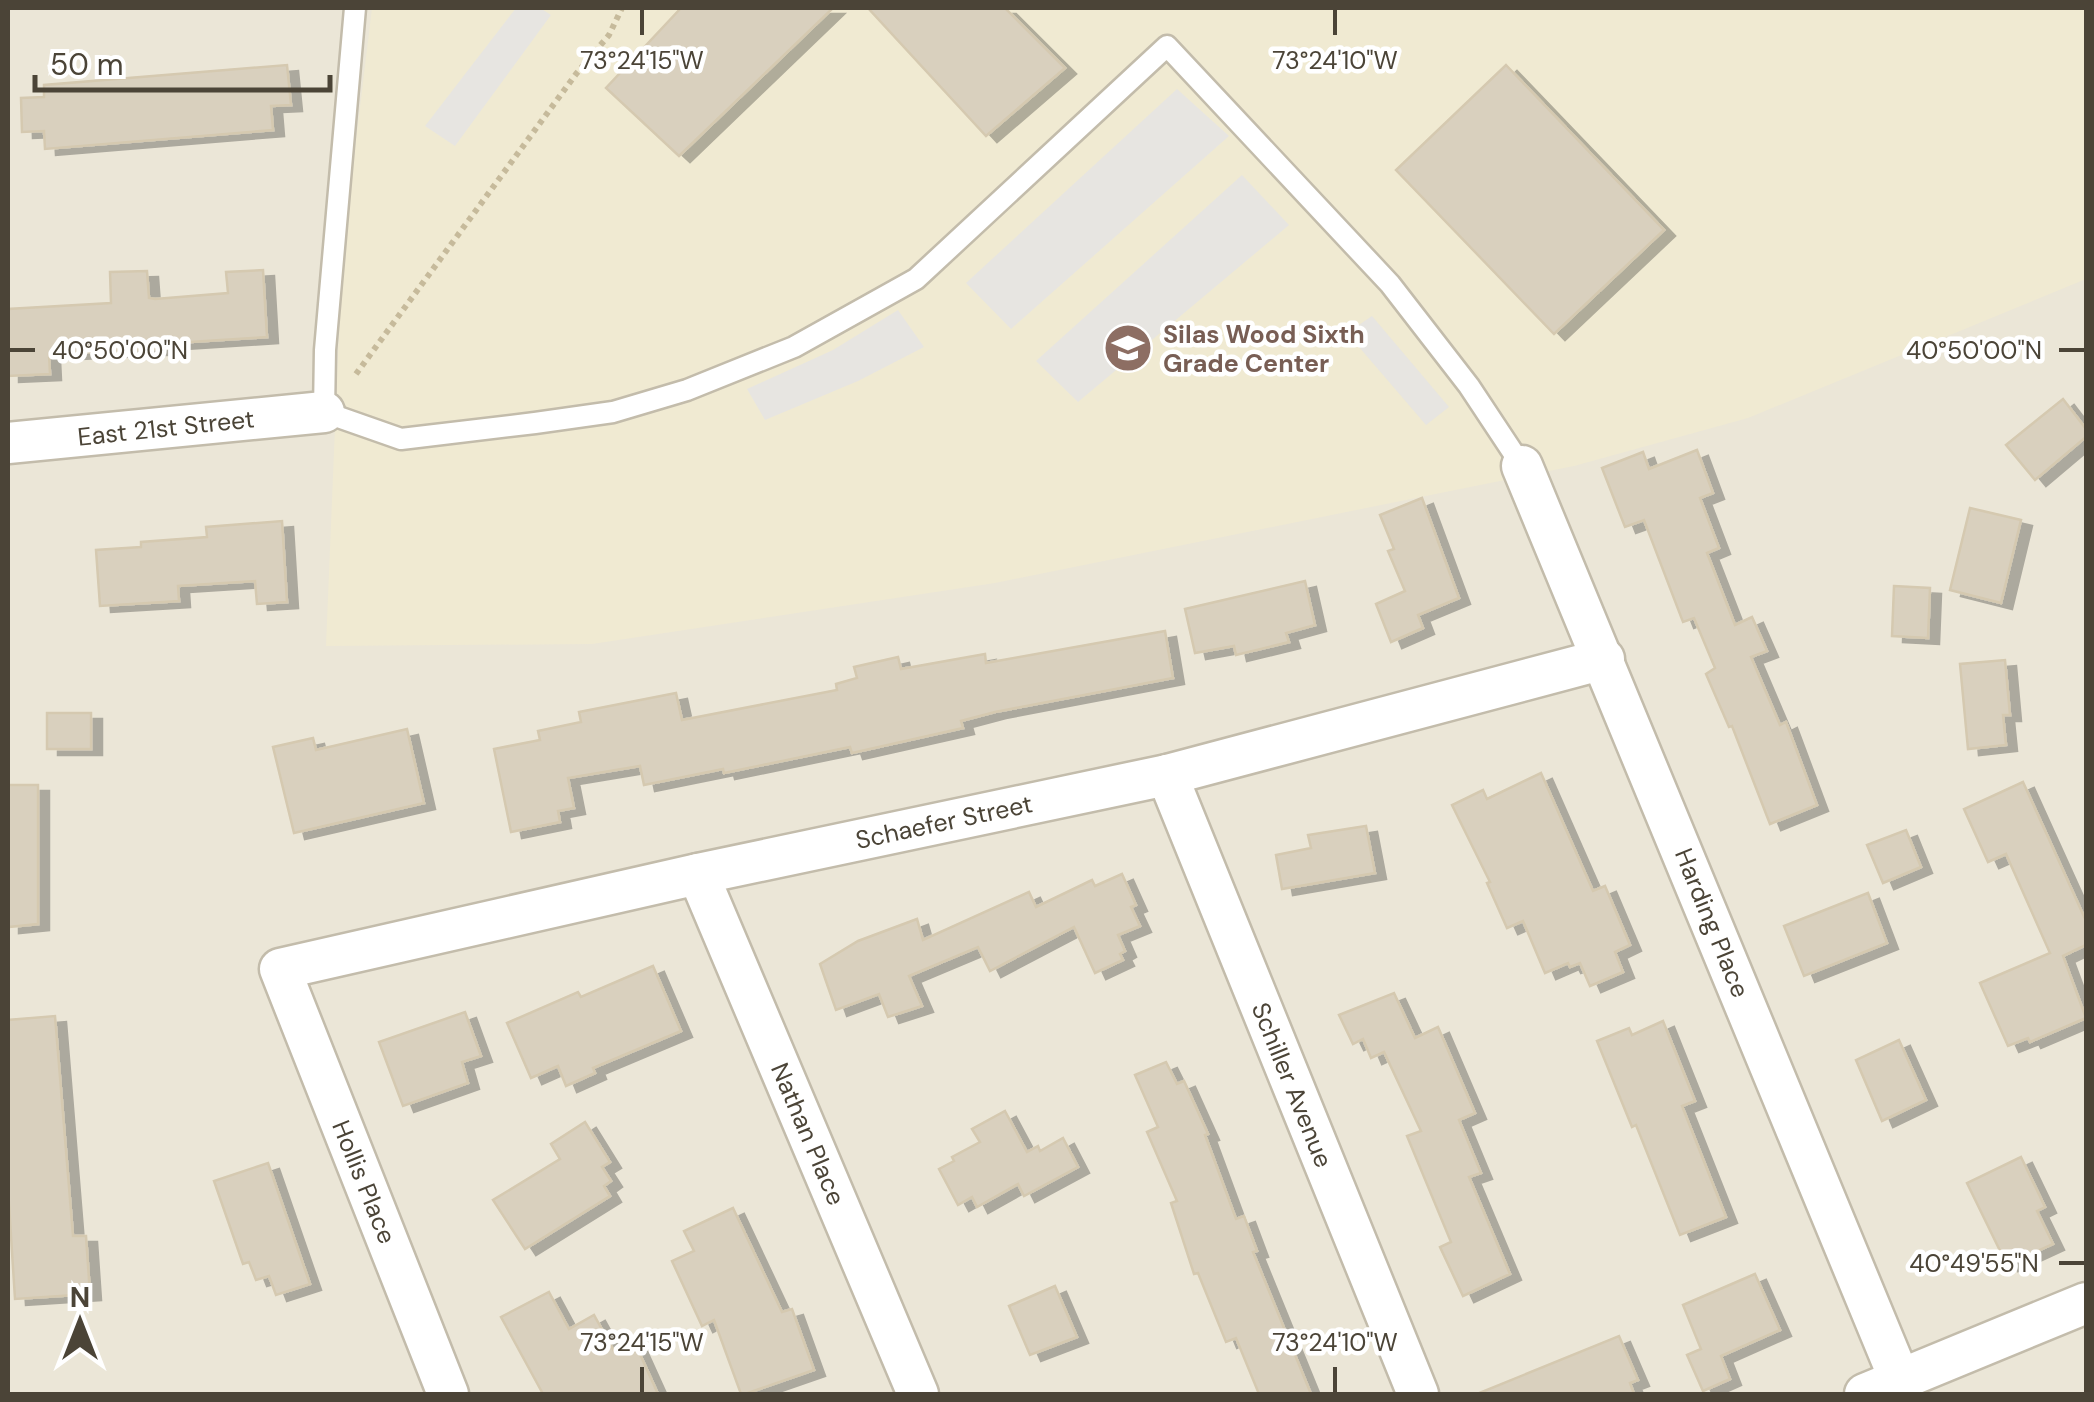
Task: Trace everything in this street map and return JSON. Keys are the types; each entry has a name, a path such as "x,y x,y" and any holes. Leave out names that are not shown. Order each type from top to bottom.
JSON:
{"street":[{"name":"East 21st Street","path":"8,444 324,412"},
{"name":"Harding Place","path":"1522,466 1604,660 1883,1387"},
{"name":"Schaefer Street","path":"280,969 698,874 1167,775 1604,660"},
{"name":"Schiller Avenue","path":"1167,775 1418,1394"},
{"name":"Nathan Place","path":"698,874 918,1394"},
{"name":"Hollis Place","path":"280,969 448,1394"},
{"path":"1883,1387 2086,1303"}],"lane":[{"path":"356,8 325,350 324,412 401,439 535,424 614,412 687,390 794,346 916,279 1167,46 1390,284 1469,386 1522,466"}],"path":[{"path":"350,382 609,34 622,8"}],"shaded area":[{"path":"8,8 2086,8 2086,1394 8,1394"},
{"name":"Silas Wood Sixth Grade Center","path":"372,8 2086,8 2086,279 1748,418 1574,466 995,583 592,644 326,646 342,256"},
{"path":"516,8 540,8 551,15 455,146 425,126"},
{"path":"1177,89 1229,136 1011,329 966,283"},
{"path":"1242,175 1289,225 1078,402 1036,361"},
{"path":"898,310 924,347 858,381 765,420 747,389 833,350"},
{"path":"1372,316 1449,407 1426,425 1347,333"}],"building":[{"path":"681,8 833,8 679,156 606,88"},
{"path":"868,8 1005,8 1065,68 986,136"},
{"path":"287,65 291,105 271,106 273,130 45,149 44,131 22,132 21,98 44,97 44,85"},
{"path":"1506,65 1664,230 1554,334 1396,170"},
{"path":"263,270 267,337 175,343 175,348 49,354 50,374 8,376 8,309 111,303 110,272 147,271 149,298 155,299 228,293 226,272"},
{"path":"2063,399 2086,429 2086,437 2035,480 2006,445"},
{"path":"1697,450 1713,493 1700,498 1719,548 1707,553 1735,625 1752,617 1767,651 1751,657 1780,725 1786,722 1817,805 1770,824 1732,726 1729,727 1706,674 1715,668 1694,618 1683,622 1644,520 1625,527 1602,468 1643,452 1649,469"},
{"path":"1422,498 1459,598 1418,615 1423,628 1391,642 1376,604 1405,591 1388,551 1394,549 1380,515"},
{"path":"1970,508 2021,520 2001,603 1950,590"},
{"path":"282,521 287,602 257,604 255,581 178,586 179,601 100,606 96,550 207,537 206,527"},
{"path":"1305,581 1315,625 1286,633 1289,642 1236,655 1234,646 1195,653 1185,609"},
{"path":"1894,586 1930,588 1928,638 1892,636"},
{"path":"1165,631 1173,678 995,712 961,721 963,728 852,753 850,747 644,785 640,766 568,778 574,808 558,811 560,822 511,832 494,749 540,740 538,731 581,722 579,712 676,693 682,720 837,690 836,684 857,678 854,667 898,657 901,669 985,654 986,663"},
{"path":"2005,660 2010,715 2003,715 2006,745 1968,749 1960,664"},
{"path":"47,713 91,713 91,749 47,749"},
{"path":"407,729 424,803 294,833 273,747 313,738 316,750"},
{"path":"1541,773 1593,891 1605,886 1630,945 1615,952 1623,972 1590,986 1580,963 1570,967 1568,963 1545,973 1523,921 1507,928 1487,883 1490,882 1452,805 1483,790 1487,799"},
{"path":"2023,782 2086,921 2086,945 2063,956 2086,1018 2030,1042 2028,1038 2008,1046 1980,983 2050,953 2006,854 1988,862 1964,809"},
{"path":"8,785 38,785 38,924 8,927"},
{"path":"1366,826 1375,873 1282,889 1276,855 1311,848 1308,835"},
{"path":"1906,830 1921,867 1883,883 1867,845"},
{"path":"1122,874 1136,905 1131,907 1140,926 1118,935 1125,951 1120,954 1123,960 1095,973 1074,927 990,971 978,947 909,976 922,1006 888,1017 879,994 836,1010 820,964 858,941 917,919 923,940 1029,892 1036,907 1092,880 1095,886"},
{"path":"1868,893 1887,943 1804,976 1784,926"},
{"path":"653,966 681,1031 593,1068 595,1073 566,1086 558,1066 531,1078 507,1023 578,992 581,997"},
{"path":"1394,993 1415,1038 1438,1027 1475,1113 1459,1120 1481,1173 1469,1177 1510,1274 1463,1296 1440,1247 1451,1242 1407,1136 1421,1131 1384,1052 1371,1058 1363,1039 1353,1044 1339,1015"},
{"path":"465,1012 481,1056 462,1062 468,1083 403,1106 379,1042"},
{"path":"55,1016 73,1236 86,1236 90,1294 15,1299 8,1189 8,1020"},
{"path":"1663,1021 1695,1101 1682,1106 1726,1217 1680,1235 1597,1041 1629,1028 1632,1035"},
{"path":"1899,1040 1926,1100 1882,1121 1856,1060"},
{"path":"1166,1062 1177,1084 1184,1081 1208,1134 1205,1135 1236,1219 1244,1216 1257,1251 1253,1252 1311,1394 1259,1394 1236,1338 1226,1342 1198,1273 1194,1274 1171,1203 1177,1201 1147,1132 1158,1127 1135,1075"},
{"path":"1005,1111 1027,1152 1038,1146 1040,1151 1063,1138 1078,1167 1024,1196 1018,1184 977,1207 972,1197 958,1205 939,1169 980,1142 972,1129"},
{"path":"585,1122 610,1162 602,1167 611,1181 604,1186 610,1196 525,1249 493,1200 560,1159 551,1144"},
{"path":"2021,1157 2045,1207 2037,1211 2053,1244 2007,1265 1967,1183"},
{"path":"268,1163 310,1284 276,1295 269,1276 256,1280 249,1262 243,1264 214,1181"},
{"path":"733,1208 782,1312 792,1309 814,1370 745,1394 741,1394 714,1320 702,1326 672,1261 694,1251 684,1231"},
{"path":"1755,1274 1780,1330 1721,1356 1730,1379 1703,1391 1687,1355 1701,1349 1683,1305"},
{"path":"1055,1286 1077,1337 1030,1355 1009,1306"},
{"path":"549,1292 569,1329 594,1315 614,1351 634,1341 658,1394 543,1394 501,1317"},
{"path":"1619,1336 1638,1380 1630,1383 1634,1394 1477,1394"}],"place":[{"name":"Silas Wood Sixth Grade Center","path":"1128,348"}]}
